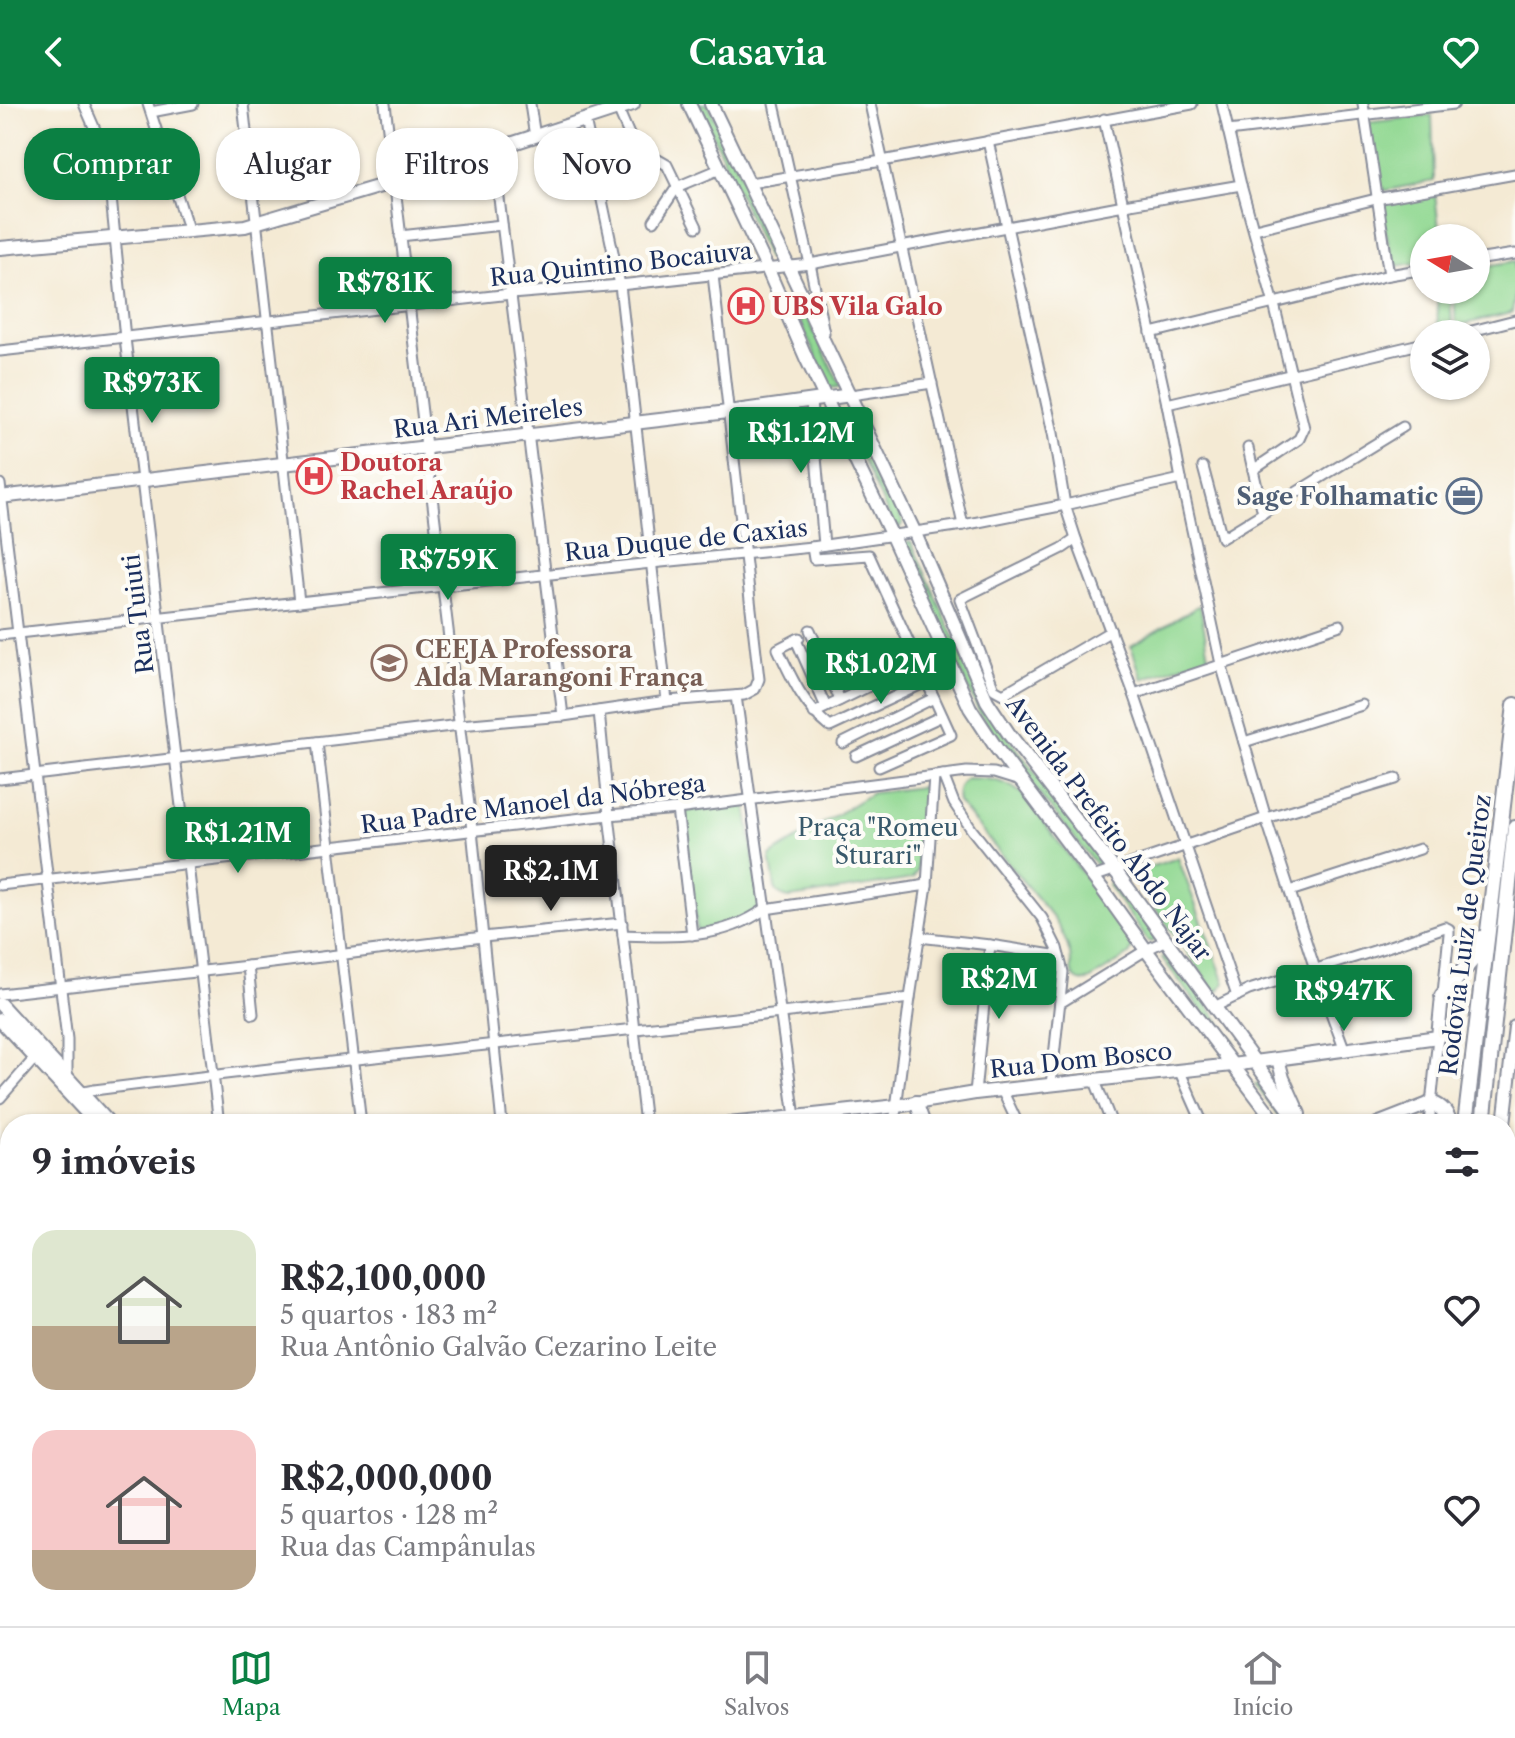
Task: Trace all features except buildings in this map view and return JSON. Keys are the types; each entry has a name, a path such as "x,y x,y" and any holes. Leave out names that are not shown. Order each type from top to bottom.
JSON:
{"highway":[{"name":"Rodovia Luiz de Queiroz","path":"1466,1114 1515,705"},
{"name":"Rodovia Luiz de Queiroz","path":"1484,1114 1515,828"},
{"path":"1506,908 1515,871"},
{"path":"1442,996 1472,960 1492,895"},
{"path":"1431,1103 1440,1106 1446,1114"}],"main road":[{"path":"561,128 633,104"},
{"name":"Avenida Prefeito Abdo Najar","path":"689,104 716,170 768,270 970,708 1269,1114"},
{"name":"Avenida Prefeito Abdo Najar","path":"711,104 914,531 987,701 1294,1114"},
{"path":"0,248 245,226 376,187"},
{"path":"807,360 811,402"},
{"name":"Rua Ari Meireles","path":"1,493 284,465 851,395"},
{"path":"837,421 847,409 858,411"},
{"path":"1438,1037 1442,996"},
{"path":"0,1004 41,1056 99,1114"},
{"path":"0,1020 41,1056"},
{"path":"1508,1114 1515,1035"},
{"name":"Rua Dom Bosco","path":"839,1114 975,1093 1180,1072 1438,1037"},
{"path":"1205,1068 1216,1057 1215,1042"},
{"path":"1278,1059 1298,1114"},
{"path":"72,1089 90,1114"},
{"path":"916,1102 920,1114"},
{"path":"1403,1114 1431,1103"}],"street":[{"name":"Rua Tuiuti","path":"84,104 107,157 125,338 218,1114"},
{"path":"189,232 149,108 193,104"},
{"path":"243,104 299,602"},
{"path":"385,104 388,128"},
{"path":"530,104 534,130"},
{"path":"774,104 826,348"},
{"path":"870,104 963,525"},
{"path":"750,183 1192,104"},
{"path":"1222,104 1304,428 1299,439 1253,470"},
{"path":"1363,104 1389,275"},
{"path":"1228,131 1454,104"},
{"path":"618,109 634,146 667,165 697,227"},
{"path":"1104,119 1221,664 1266,818 1345,1051"},
{"path":"585,120 620,285 667,701"},
{"path":"988,141 1053,433 1065,505 1134,694 1237,996"},
{"path":"654,221 677,187 716,170"},
{"path":"1255,229 1376,199 1515,174"},
{"name":"Rua Quintino Bocaiuva","path":"0,351 511,294 768,270 1241,185"},
{"path":"396,200 460,725 501,1114"},
{"path":"499,200 563,716"},
{"path":"400,236 502,225"},
{"path":"1490,258 1515,254"},
{"path":"1151,333 1410,271"},
{"path":"0,779 460,725 563,716 667,701 736,696 755,689 759,679 713,275"},
{"path":"1490,326 1515,320"},
{"path":"1167,404 1410,347"},
{"name":"Rua Ari Meireles","path":"851,395 932,383"},
{"path":"811,402 824,545"},
{"path":"1203,467 1222,538 1403,427"},
{"path":"1248,448 1263,513"},
{"name":"Rua Duque de Caxias","path":"0,635 812,547 963,525 1181,479"},
{"path":"1,493 72,1089 910,998"},
{"path":"1076,539 960,599 994,689 1003,694 1111,631"},
{"path":"812,547 814,559 869,555 951,735 879,767"},
{"path":"1134,694 1340,625"},
{"path":"810,630 840,700"},
{"path":"826,707 798,639 778,649 795,687 814,713 830,727 926,682"},
{"path":"814,713 917,663"},
{"path":"736,696 795,1114"},
{"path":"843,743 934,698"},
{"path":"1244,742 1362,705"},
{"path":"599,711 644,1114"},
{"path":"856,756 942,716"},
{"path":"317,742 360,1114"},
{"path":"952,800 956,781 967,772"},
{"name":"Rua Padre Manoel da Nóbrega","path":"0,885 677,809 967,772 1007,775 1021,781"},
{"path":"939,775 972,830 1042,918 1057,948 1063,972 1051,1085"},
{"path":"896,1114 939,775"},
{"path":"1093,877 1266,818 1396,779"},
{"path":"933,810 940,803 952,800"},
{"path":"677,809 692,935"},
{"path":"1290,891 1420,849"},
{"path":"623,935 692,935 731,928 765,909 927,885"},
{"path":"0,994 622,923"},
{"path":"1214,1007 1273,981 1445,927 1449,929 1449,934 1442,996"},
{"path":"919,937 1059,956"},
{"path":"1060,1003 1166,940"},
{"path":"975,1093 990,945"},
{"path":"248,966 253,1014"},
{"path":"1430,1114 1438,1037"},
{"path":"0,1098 41,1056 57,1058 62,1055 67,1039"},
{"path":"1180,1072 1199,1114"},
{"path":"1095,1081 1108,1114"},
{"path":"1002,1090 1013,1114"}],"green space":[{"path":"699,104 708,104 778,254 775,260 768,259"},
{"path":"1432,115 1434,181 1377,192 1365,123"},
{"path":"1435,194 1438,224 1410,224 1410,264 1397,266 1392,258 1381,211 1387,202"},
{"path":"1515,261 1512,313 1482,320 1456,320 1455,304 1490,304 1490,265"},
{"path":"791,285 841,387 830,388 786,290"},
{"path":"1437,304 1451,304 1452,320 1438,320"},
{"path":"851,419 855,421 903,522 898,528 893,525 847,425"},
{"path":"901,542 911,542 986,707 1101,861 1099,867 1029,781 980,714"},
{"path":"1200,605 1209,656 1142,679 1131,646"},
{"path":"966,778 996,781 1022,794 1132,939 1133,947 1129,955 1089,980 1081,981 1074,977 1067,945 1054,919 958,802 958,789"},
{"name":"Praça \"Romeu Sturari\"","path":"929,786 917,871 913,878 790,898 776,890 770,856 872,793"},
{"path":"746,802 760,908 730,925 697,931 682,812"},
{"path":"1178,858 1225,983 1216,993 1130,873"},
{"path":"1110,881 1118,884 1154,933 1155,940 1148,941 1108,885"},
{"path":"1164,955 1192,984 1234,1041 1227,1044 1162,958"},
{"path":"1262,1083 1285,1114 1277,1114 1255,1084"}],"place":[{"name":"UBS Vila Galo","path":"746,306"},
{"name":"Doutora Rachel Araújo","path":"314,476"},
{"name":"Sage Folhamatic","path":"1464,496"},
{"name":"CEEJA Professora Alda Marangoni França","path":"389,663"}]}
